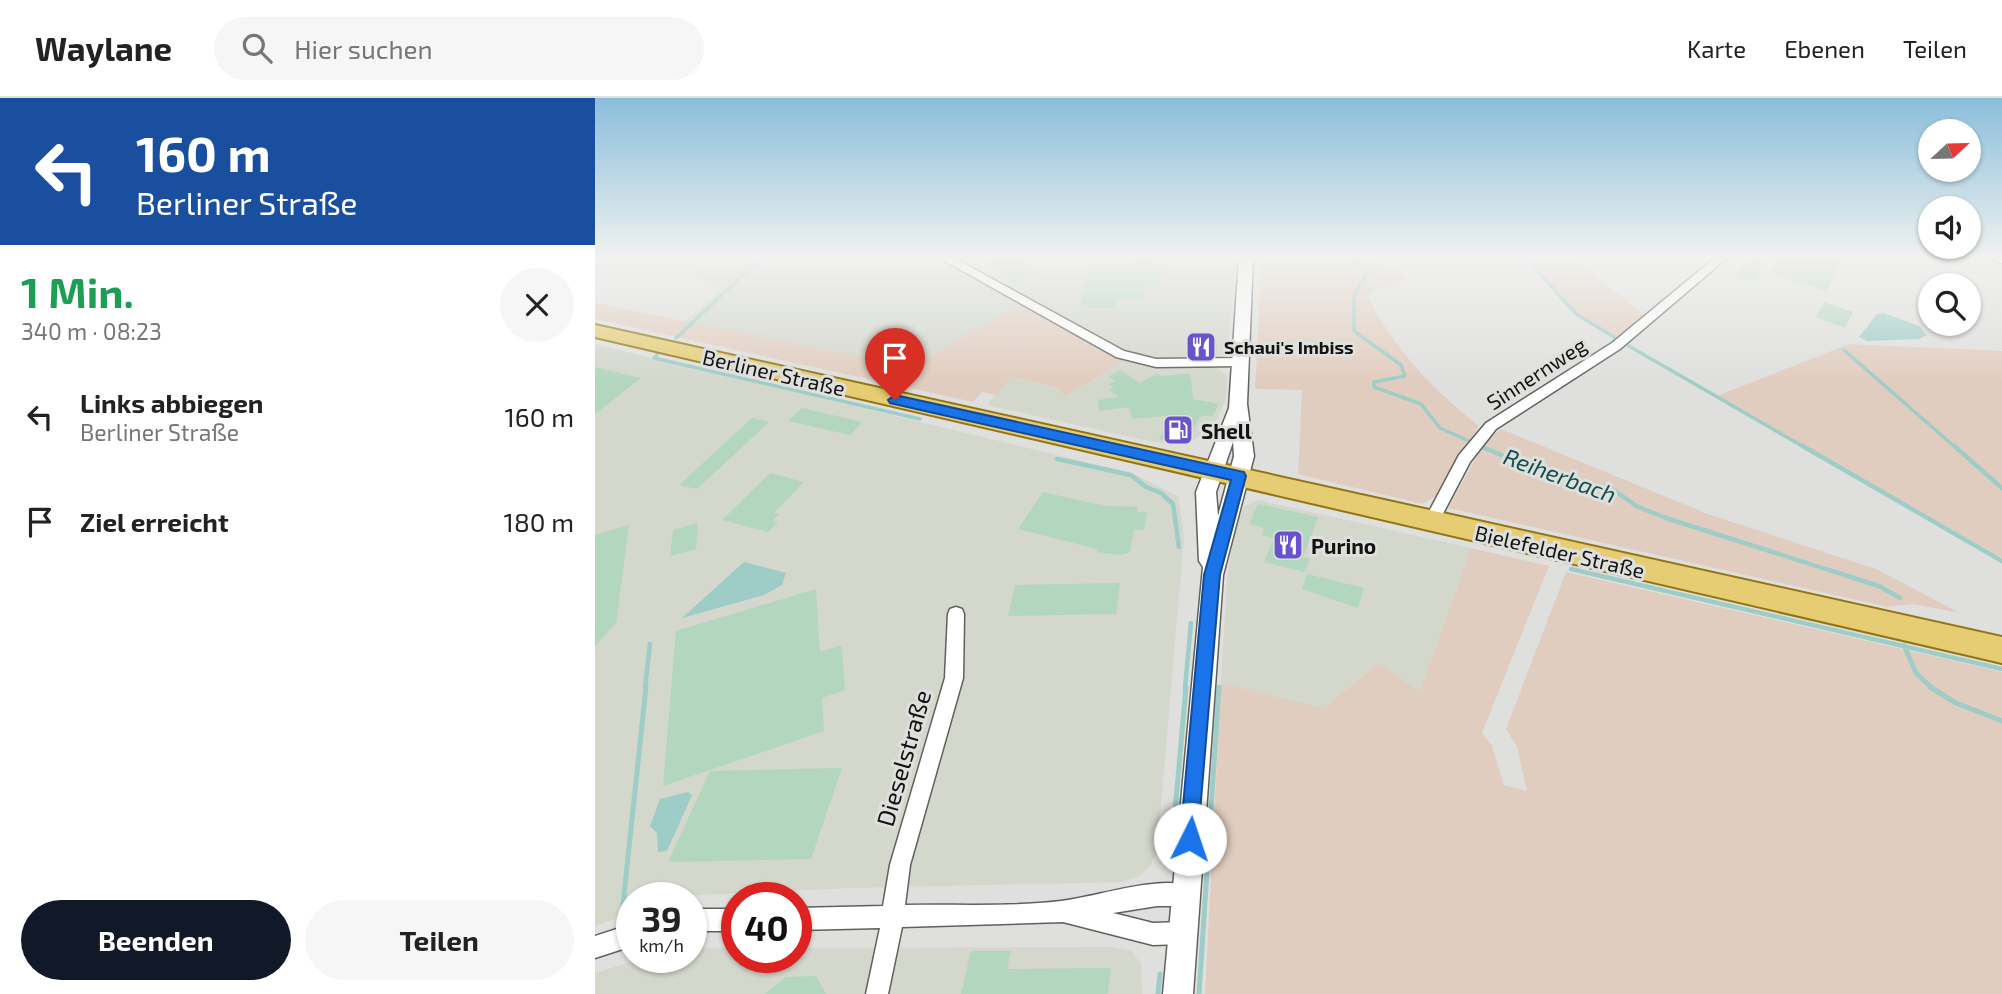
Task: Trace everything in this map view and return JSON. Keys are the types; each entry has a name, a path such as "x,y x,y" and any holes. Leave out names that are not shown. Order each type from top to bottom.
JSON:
{"main road":[{"name":"Berliner Straße","path":"595,331 1239,476"},
{"name":"Bielefelder Straße","path":"1239,476 2002,650"}],"street":[{"path":"1020,299 1120,354 1156,363 1240,362"},
{"path":"1178,994 1212,575 1244,456 1238,404 1244,299"},
{"name":"Sinnernweg","path":"1432,521 1474,445 1491,426 1616,346 1672,299"},
{"path":"1212,575 1205,517 1206,492 1238,404"},
{"name":"Dieselstraße","path":"877,994 900,864 954,678 956,614"},
{"path":"812,918 1060,912 1157,895 1186,894"},
{"path":"1060,912 1153,934 1183,933"},
{"path":"595,947 616,940"}],"shaded area":[{"path":"709,299 1013,299 1021,303 924,360 862,357 684,322"},
{"path":"1027,299 1232,299 1228,349 1213,359 1156,359 1129,353 1097,339"},
{"path":"1260,299 1369,299 1415,367 1479,426 1435,497 1422,504 1298,474 1302,390 1255,389"},
{"path":"1564,299 1624,299 1644,315 1617,337 1577,313"},
{"path":"595,303 862,357 907,370 1021,303 1125,361 1066,396 1056,387 1011,377 996,395 982,392 973,402 595,319"},
{"path":"595,344 1132,473 1179,497 1184,538 1157,850 1151,865 1139,876 1123,882 812,890 812,882 721,882 721,894 707,895 707,882 616,882 616,919 595,926"},
{"path":"1849,344 2002,351 2002,558 1717,396"},
{"path":"1125,361 1154,366 1215,366 1227,376 1226,399 1212,429 1186,445 1153,442 987,405 1010,377 1056,387 1067,396"},
{"path":"1501,429 1708,514 1876,569 1960,613 1913,604 1888,607 1448,508 1485,442"},
{"path":"1258,500 1471,548 1420,693 1379,663 1324,708 1221,683 1227,580 1236,523 1244,507"},
{"path":"1471,548 1549,566 1482,733 1492,746 1504,785 1527,791 1517,747 1506,729 1566,572 2002,672 2002,994 1205,994 1221,683 1324,708 1379,663 1420,692"},
{"path":"1112,947 1131,951 1141,964 1142,994 595,994 595,973 616,967 616,973 707,973 707,948 721,948 721,973 812,973 812,948"}],"water":[{"path":"1883,313 1918,326 1918,336 1925,336 1919,339 1867,341 1859,337 1877,314"},
{"path":"744,562 786,573 782,585 764,595 682,618"},
{"path":"688,792 692,795 667,851 658,852 657,833 650,826 660,799"}],"building":[{"path":"1082,299 1142,299 1116,299 1114,308 1088,308 1088,305 1080,305"},
{"path":"1824,302 1853,312 1845,328 1816,317"},
{"path":"1191,340 1217,343 1216,355 1190,355"},
{"path":"595,367 641,378 595,414"},
{"path":"1120,370 1140,383 1157,373 1161,376 1190,373 1193,399 1219,404 1212,417 1202,415 1182,444 1159,439 1174,415 1132,419 1129,407 1099,411 1098,400 1119,397 1109,390 1114,387 1109,384 1115,381 1109,377"},
{"path":"802,408 862,422 850,435 788,421"},
{"path":"752,418 769,422 697,489 679,485"},
{"path":"770,473 804,482 774,513 779,514 772,521 778,522 768,532 722,520"},
{"path":"1043,492 1105,506 1138,507 1137,512 1147,512 1144,530 1134,530 1130,552 1121,555 1097,552 1097,549 1018,529"},
{"path":"1258,504 1318,517 1303,557 1310,559 1304,572 1264,562 1274,538 1262,535 1264,528 1249,524"},
{"path":"698,523 696,549 670,556 673,530"},
{"path":"629,525 616,623 595,646 595,535"},
{"path":"1307,574 1364,588 1358,608 1302,589"},
{"path":"1120,583 1116,614 1008,616 1015,585"},
{"path":"816,589 820,652 842,645 845,690 822,698 824,731 663,786 676,631"},
{"path":"842,768 811,859 668,862 710,771"},
{"path":"971,951 1011,951 1007,969 1111,968 1108,994 961,994"},
{"path":"816,976 826,994 765,994 786,977"}],"waterway":[{"path":"676,338 718,299"},
{"name":"Reiherbach","path":"1354,299 1354,331 1401,365 1405,376 1374,382 1374,387 1421,404 1440,428 1482,447"},
{"path":"1562,299 1576,314 1614,337"},
{"path":"1629,346 1804,447"},
{"path":"1844,350 1955,447"},
{"path":"657,355 654,358 920,419"},
{"name":"Reiherbach","path":"1478,445 1536,470 1612,489 1638,507 1666,518 1879,586 1900,598"},
{"path":"1801,445 2002,561"},
{"path":"1953,445 2002,488"},
{"path":"1057,459 1131,475 1146,487 1161,493 1173,504 1179,547"},
{"path":"1571,569 1905,646"},
{"path":"1185,688 1191,623"},
{"path":"645,688 650,644"},
{"path":"1905,646 2002,669"},
{"name":"Reiherbach","path":"1905,646 1916,673 1932,688"},
{"path":"625,882 646,687"},
{"path":"1172,846 1186,687"},
{"path":"1199,994 1219,687"},
{"name":"Reiherbach","path":"1930,687 1956,703 2002,721"},
{"path":"1158,994 1160,974"}],"place":[{"name":"Schaui's Imbiss","path":"1201,347"},
{"name":"Shell","path":"1178,430"},
{"name":"Purino","path":"1288,545"}],"route":[{"path":"895,400 1239,476 1229,503 1212,575 1190,839"}]}
